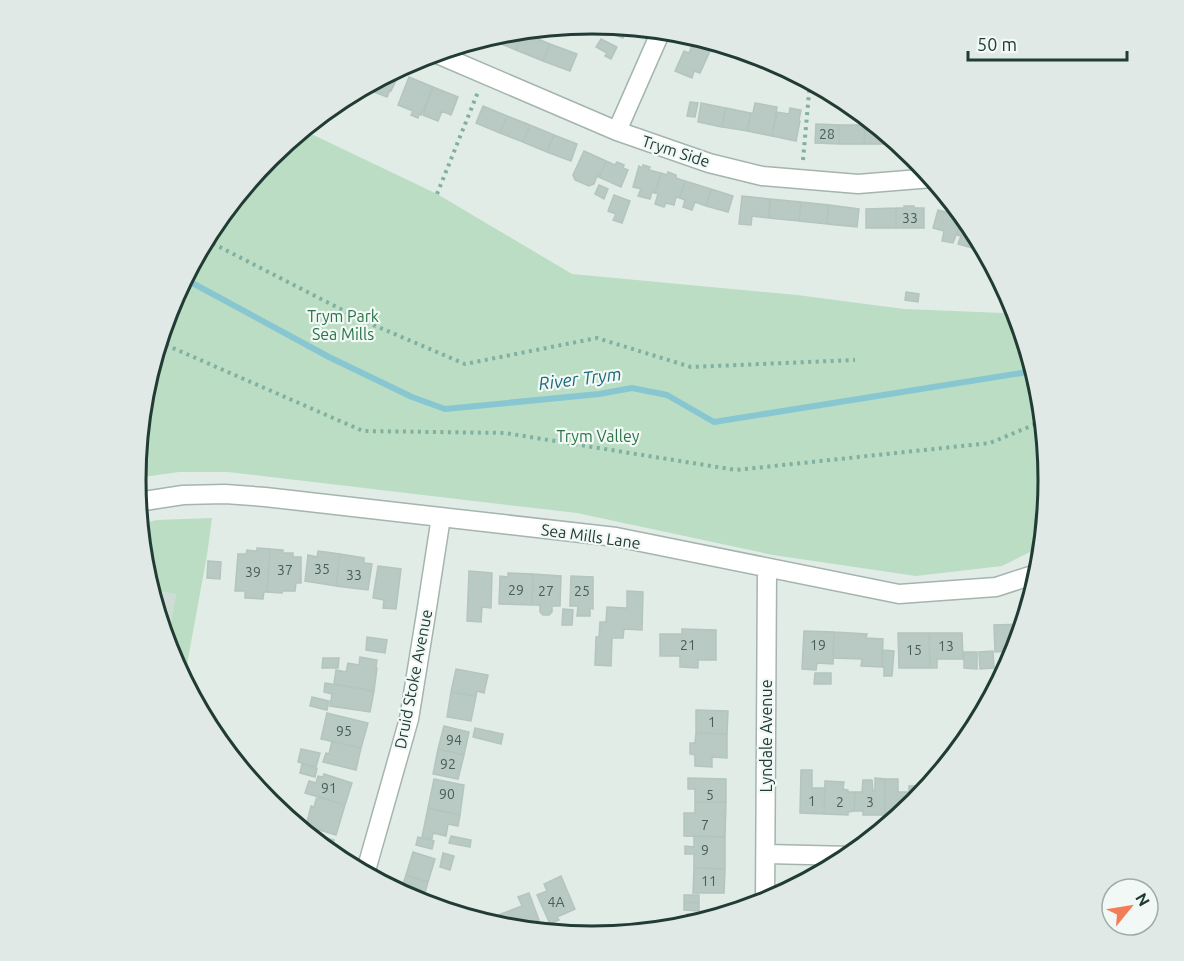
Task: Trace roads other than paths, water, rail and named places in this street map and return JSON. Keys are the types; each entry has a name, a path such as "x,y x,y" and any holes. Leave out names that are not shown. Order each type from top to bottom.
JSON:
{"street":[{"path":"617,131 657,39"},
{"name":"Trym Side","path":"448,58 617,131 709,162 762,176 858,184 920,179"},
{"name":"Sea Mills Lane","path":"147,501 183,495 265,496 616,537 899,594 996,587 1027,577"},
{"name":"Druid Stoke Avenue","path":"367,866 409,719 441,517"},
{"name":"Lyndale Avenue","path":"765,892 767,568"},
{"path":"766,854 833,856"}],"waterway":[{"name":"River Trym","path":"192,283 329,357 412,397 445,409 599,394 632,388 667,395 714,422 1025,372"}],"park label":[{"name":"Trym Park Sea Mills","path":"343,325"},
{"name":"Trym Valley","path":"598,436"}]}
